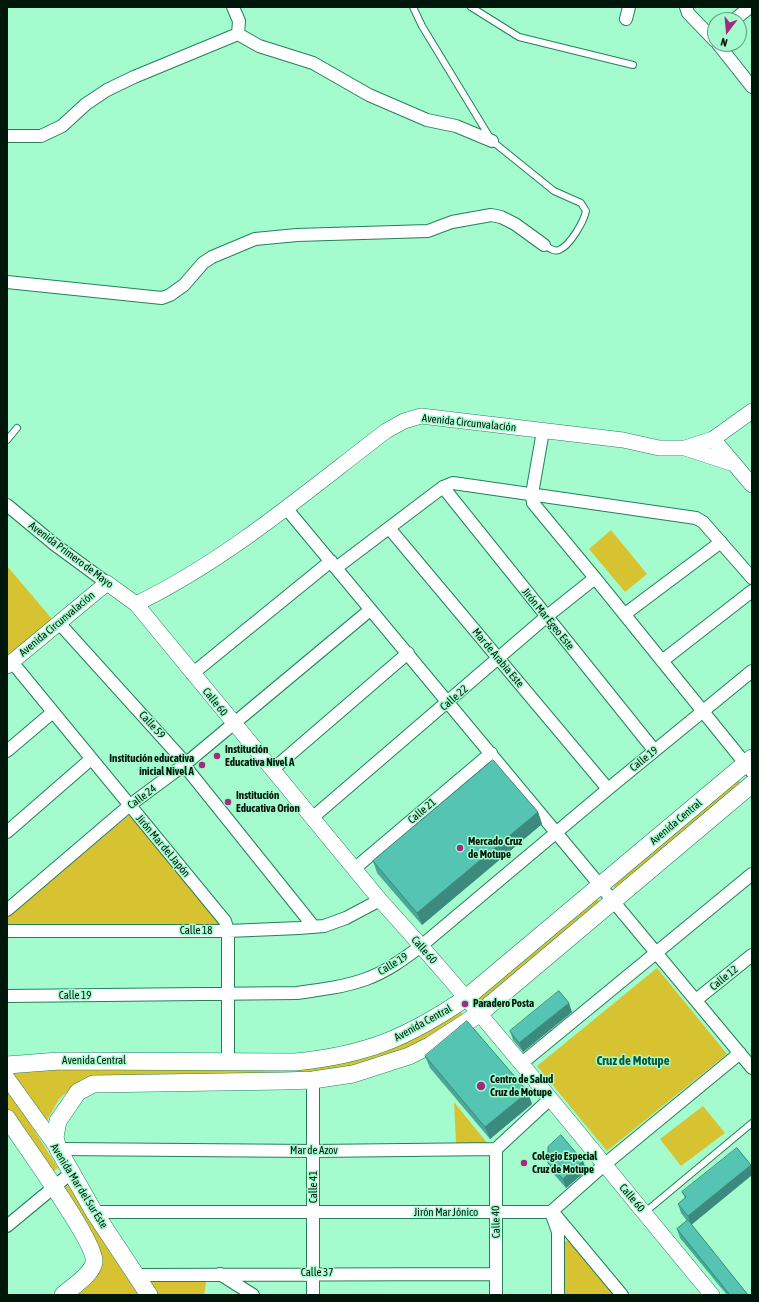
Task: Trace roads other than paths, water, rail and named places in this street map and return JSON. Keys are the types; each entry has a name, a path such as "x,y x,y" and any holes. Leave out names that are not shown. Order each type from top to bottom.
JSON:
{"main road":[{"name":"Avenida Central","path":"7,1065 59,1060 295,1062 331,1058 361,1052 385,1043 433,1020 466,998 600,885 750,764"},
{"name":"Avenida Central","path":"58,1149 55,1137 58,1121 78,1092 93,1084 313,1080 353,1074 409,1056 431,1045 479,1014 752,784"},
{"name":"Avenida Mar del Sur Este","path":"7,1120 54,1186 91,1246 94,1261 90,1271 63,1295"},
{"name":"Avenida Mar del Sur Este","path":"58,1149 94,1212 149,1295"}],"street":[{"path":"233,7 239,21 238,34"},
{"path":"626,19 629,7"},
{"path":"686,7 688,13 707,32"},
{"path":"7,136 41,136 62,126 86,104 107,90 134,77 238,34"},
{"path":"238,34 259,46 313,63 369,95 427,120 456,126 492,141"},
{"path":"725,52 751,85"},
{"path":"7,282 162,298 170,295 184,285 203,263 212,257 255,239 297,235 428,231 452,222 492,215 501,217 515,224 544,246"},
{"name":"Avenida Circunvalación","path":"136,604 165,590 199,570 286,508 386,431 404,421 421,416 623,440 659,448 685,448 713,439 752,411"},
{"path":"543,431 532,494 533,503 702,711 750,764"},
{"path":"713,439 752,485"},
{"path":"685,448 734,464"},
{"path":"192,674 334,564 389,528 443,487 452,483 696,518 703,522 722,542 752,578"},
{"name":"Jirón Mar Egeo Este","path":"443,487 654,750"},
{"name":"Avenida Primero de Mayo","path":"7,505 54,544 136,604"},
{"path":"286,508 752,1068"},
{"name":"Mar de Arabia Este","path":"389,528 608,789"},
{"path":"624,614 722,542"},
{"name":"Calle 22","path":"312,818 448,703 546,617 595,578"},
{"name":"Avenida Circunvalación","path":"9,664 107,583"},
{"path":"662,661 752,591"},
{"name":"Calle 60","path":"136,604 232,724 380,900 522,1063 712,1295"},
{"name":"Calle 24","path":"7,910 130,805 184,765 370,610"},
{"name":"Calle 59","path":"59,623 181,758 184,765 314,927"},
{"path":"272,770 408,653"},
{"name":"Jirón Mar del Japón","path":"9,664 53,712 225,921 228,931 228,1061"},
{"name":"Calle 19","path":"7,996 228,995 297,993 330,988 367,979 399,963 421,946 654,750 752,671"},
{"path":"7,750 53,712"},
{"name":"Calle 21","path":"354,869 491,753"},
{"path":"7,832 91,759"},
{"path":"522,1063 752,874"},
{"name":"Calle 18","path":"7,931 228,931 314,927 324,926 346,918 380,900"},
{"name":"Calle 12","path":"696,1000 751,959"},
{"path":"551,1212 604,1165 740,1053"},
{"name":"Avenida Mar del Sur Este","path":"7,1078 58,1149"},
{"name":"Calle 41","path":"313,1080 313,1295"},
{"path":"496,1149 551,1098"},
{"name":"Mar de Azov","path":"58,1149 314,1151 496,1149"},
{"name":"Calle 40","path":"496,1149 496,1295"},
{"path":"7,1226 71,1173"},
{"name":"Jirón Mar Jónico","path":"94,1212 551,1212"},
{"path":"551,1212 558,1232 558,1295"},
{"path":"551,1212 622,1295"},
{"name":"Calle 37","path":"137,1275 314,1273 496,1274"},
{"path":"220,1274 253,1295"}],"lane":[{"path":"413,7 422,26 492,141 554,191 581,202 586,211 584,220 566,245 559,250 553,250 544,246"},
{"path":"471,7 519,38 633,65"},
{"path":"7,440 17,428"},
{"path":"644,1213 752,1123"}],"place":[{"name":"Institución Educativa Nivel A","path":"217,756"},
{"name":"Institución educativa inicial Nivel A","path":"202,765"},
{"name":"Institución Educativa Orion","path":"228,802"},
{"name":"Mercado Cruz de Motupe","path":"460,848"},
{"name":"Paradero Posta","path":"465,1004"},
{"name":"Centro de Salud Cruz de Motupe","path":"481,1086"},
{"name":"Colegio Especial Cruz de Motupe","path":"524,1163"}],"district":[{"name":"Cruz de Motupe","path":"633,1061"}]}
